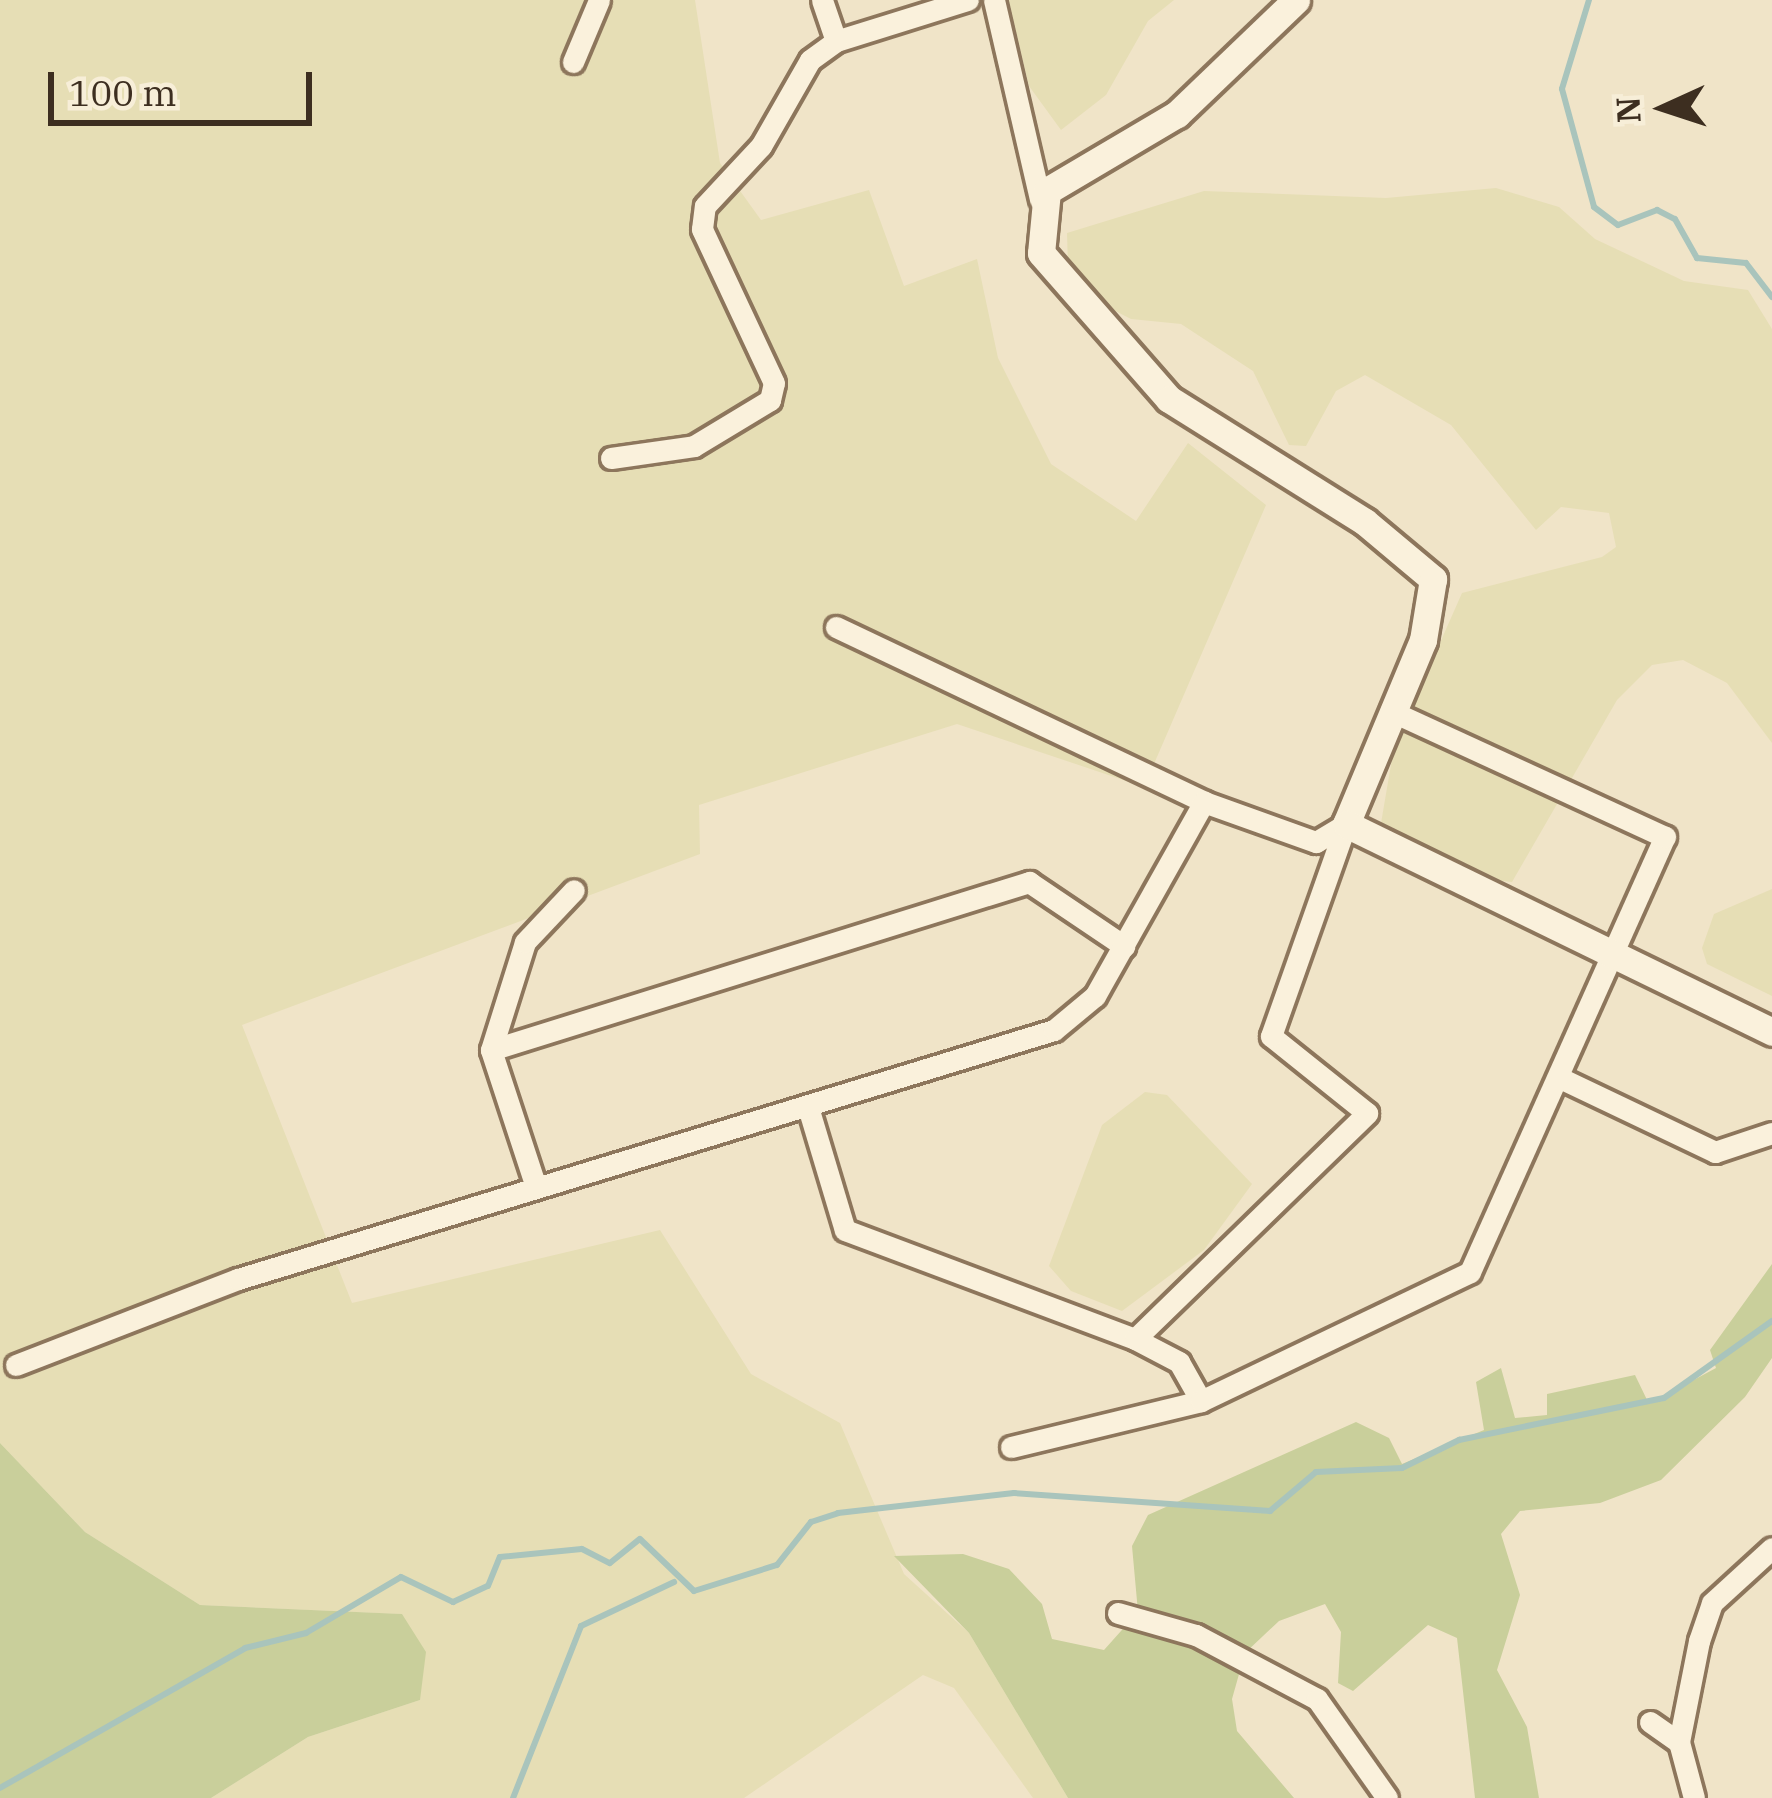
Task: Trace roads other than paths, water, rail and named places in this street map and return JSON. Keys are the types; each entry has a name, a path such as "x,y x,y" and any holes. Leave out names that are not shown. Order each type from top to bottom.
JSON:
{"street":[{"path":"573,62 599,0"},
{"path":"822,0 836,41"},
{"path":"611,458 694,446 770,400 774,383 742,307 710,265 705,206 761,146 810,60 836,41 968,0"},
{"path":"994,0 1040,200 1048,265 1168,399 1365,523 1433,579 1433,611 1346,824 1271,1036 1367,1113 1135,1339"},
{"path":"1040,200 1192,102 1296,0"},
{"path":"836,628 1204,802 1316,842 1346,824"},
{"path":"1011,1448 1201,1401 1460,1281 1559,1078 1660,832 1391,711"},
{"path":"16,1365 535,1184 808,1107 1054,1030 1095,996 1204,802"},
{"path":"1346,824 1772,1032"},
{"path":"490,1050 1029,882 1124,946"},
{"path":"535,1184 490,1050 498,998 525,942 574,890"},
{"path":"1559,1078 1715,1152 1772,1133"},
{"path":"808,1107 845,1230 1135,1339 1179,1362 1201,1401"},
{"path":"1694,1798 1679,1742 1712,1603 1772,1548"},
{"path":"1118,1613 1196,1635 1317,1699 1387,1798"},
{"path":"1650,1721 1679,1742"}],"waterway":[{"path":"1589,0 1562,89 1594,207 1618,225 1657,210 1675,219 1697,258 1746,263 1772,297"},
{"path":"0,1788 245,1648 306,1633 401,1577 453,1602 488,1586 500,1557 582,1549 610,1563 640,1539 694,1591 777,1565 811,1522 838,1513 1014,1493 1270,1511 1316,1472 1402,1468 1459,1440 1664,1398 1772,1321"},
{"path":"513,1798 581,1626 674,1582"}]}
